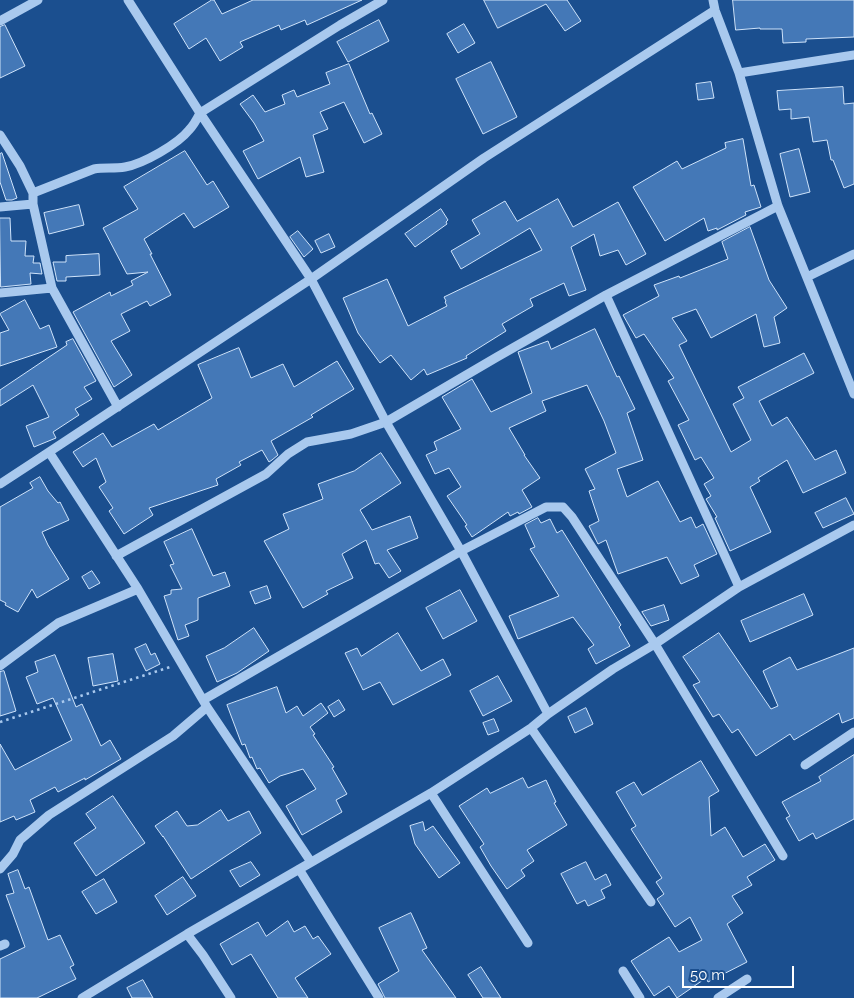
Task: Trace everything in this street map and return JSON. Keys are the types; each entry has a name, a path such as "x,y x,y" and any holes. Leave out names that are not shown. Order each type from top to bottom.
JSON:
{"street":[{"path":"0,21 38,0"},
{"path":"128,0 200,113 311,279 386,422 462,551 548,714"},
{"path":"33,193 94,169 126,167 142,162 179,140 190,130 200,113 383,0"},
{"path":"713,0 738,73 778,206 854,394"},
{"path":"0,484 311,279 484,158 716,10"},
{"path":"738,73 854,55"},
{"path":"0,136 20,166 33,193 33,204 52,288 118,407"},
{"path":"0,206 33,204"},
{"path":"116,556 266,474 288,454 307,442 351,434 386,422 606,295 778,206"},
{"path":"807,277 854,254"},
{"path":"0,293 52,288"},
{"path":"606,295 739,587"},
{"path":"50,452 138,589 205,704 311,862"},
{"path":"0,869 13,854 20,840 49,815 173,736 205,704 462,551 546,507 563,507 572,517 655,644 783,856"},
{"path":"82,998 187,934 431,793 531,728 613,669 655,644 739,587 854,524"},
{"path":"0,666 58,623 138,589"},
{"path":"531,728 651,902"},
{"path":"805,765 854,732"},
{"path":"431,793 528,942"},
{"path":"299,869 379,998"},
{"path":"187,934 231,998"},
{"path":"623,971 640,998"},
{"path":"718,998 748,979"}],"path":[{"path":"0,722 181,663"}],"building":[{"path":"214,0 222,14 253,0 362,0 307,25 305,20 281,30 279,25 240,42 243,47 220,61 206,38 189,49 174,24"},
{"path":"484,0 567,0 581,21 565,31 546,4 498,28"},
{"path":"733,0 854,0 854,37 806,39 806,42 783,43 782,29 736,30"},
{"path":"379,20 389,41 348,62 337,42"},
{"path":"464,24 475,43 458,53 447,34"},
{"path":"5,25 25,66 0,78 0,27"},
{"path":"491,62 517,117 483,134 456,79"},
{"path":"349,64 370,114 372,113 382,134 364,143 344,102 320,112 328,129 313,135 324,172 306,177 300,157 258,179 243,151 264,141 240,104 253,95 265,112 285,104 282,95 294,90 297,97 330,84 326,73"},
{"path":"711,82 714,98 698,100 696,84"},
{"path":"843,87 844,104 854,103 854,184 844,188 833,160 831,160 827,140 813,142 809,117 791,119 791,109 779,110 777,91"},
{"path":"743,139 751,186 754,185 761,207 745,212 746,215 717,230 717,228 708,231 704,218 665,241 633,187 677,161 682,169 726,148 725,143"},
{"path":"799,149 810,192 790,197 780,154"},
{"path":"185,151 207,185 213,181 229,207 194,228 184,213 144,239 171,295 150,306 147,301 121,314 130,331 111,341 132,375 114,387 73,312 110,292 111,296 133,285 131,281 148,272 127,274 103,228 138,209 124,187"},
{"path":"2,153 17,198 12,200 6,200 0,182 0,154"},
{"path":"558,199 573,227 618,202 646,254 626,265 618,250 600,256 594,234 571,247 586,290 569,296 564,283 530,299 533,306 502,324 506,331 466,356 467,358 427,375 424,369 411,380 391,355 380,363 358,333 343,298 387,279 408,326 447,306 444,297 542,250 530,228 461,269 451,251 480,234 472,220 505,201 517,221"},
{"path":"79,205 84,225 49,234 44,213"},
{"path":"441,209 448,220 447,224 415,247 405,234"},
{"path":"0,218 10,218 11,241 26,241 25,256 34,256 33,263 40,263 42,274 30,273 31,284 1,287"},
{"path":"750,227 769,280 787,308 774,317 780,343 764,347 756,314 711,338 696,309 672,318 687,341 679,345 731,452 751,440 733,404 744,398 738,387 804,353 814,373 759,401 772,426 787,417 815,460 836,450 846,473 803,493 787,460 758,478 760,481 750,487 771,532 730,551 715,518 717,517 706,499 711,496 704,484 714,478 701,457 695,460 678,425 689,420 668,381 674,378 644,334 636,338 623,315 659,296 654,285 679,276 680,278 728,259 722,242"},
{"path":"298,231 313,249 304,257 290,237"},
{"path":"329,234 335,247 321,253 315,241"},
{"path":"99,254 100,275 66,277 66,281 57,281 53,262 66,262 66,256"},
{"path":"25,300 40,329 49,325 57,347 0,366 0,333 9,330 0,314"},
{"path":"595,329 617,377 619,376 635,409 627,413 643,460 617,469 627,497 658,481 680,522 691,517 696,528 703,524 717,554 694,565 699,576 681,584 667,557 618,574 606,540 598,544 589,526 599,521 589,491 595,489 585,469 616,453 604,421 587,385 542,401 546,411 509,428 540,478 522,490 532,507 519,514 518,512 510,516 508,512 472,537 465,526 467,525 447,496 461,487 449,468 435,474 426,455 437,450 434,442 461,429 442,397 472,379 491,412 532,393 518,352 548,341 551,349"},
{"path":"73,339 96,381 84,387 92,399 75,409 79,415 53,432 56,438 34,447 26,426 49,417 33,385 0,406 0,390 67,345 66,342"},
{"path":"239,348 251,378 283,364 294,387 337,361 354,389 311,415 313,417 271,441 278,455 269,462 262,450 239,462 241,465 216,479 218,485 149,508 153,515 124,534 109,511 113,508 99,487 106,482 96,458 83,467 73,452 103,433 112,447 154,424 158,430 212,398 198,365"},
{"path":"381,453 401,483 360,510 372,530 410,516 418,538 387,550 401,571 389,578 379,563 375,564 366,540 342,554 353,578 326,591 328,594 303,608 264,541 289,529 283,514 323,499 318,484 354,471"},
{"path":"40,477 48,491 58,503 60,502 69,520 42,532 69,579 37,598 32,589 18,612 0,600 0,507 33,488 30,483"},
{"path":"846,498 854,514 823,528 815,513"},
{"path":"538,518 541,523 550,519 557,533 562,530 621,625 619,627 630,646 596,664 588,649 594,645 573,617 518,639 509,616 559,596 530,549 535,547 525,525"},
{"path":"192,529 213,576 225,572 230,586 198,598 198,620 185,625 189,636 178,640 164,596 171,594 171,590 182,589 170,565 174,564 164,542"},
{"path":"92,571 100,583 89,589 82,577"},
{"path":"267,586 271,598 255,604 250,592"},
{"path":"460,590 477,621 443,639 426,608"},
{"path":"804,594 813,615 750,642 741,621"},
{"path":"664,605 669,620 651,626 642,612"},
{"path":"254,628 269,651 237,673 217,682 206,656 224,648"},
{"path":"398,633 421,671 443,659 451,675 393,705 380,682 363,690 345,653 357,648 361,656"},
{"path":"719,633 771,709 778,706 763,671 790,657 797,670 854,648 854,718 842,723 839,713 794,740 790,734 756,756 738,729 732,733 719,714 713,717 693,685 700,682 683,657"},
{"path":"146,644 151,655 155,653 160,664 146,671 135,649"},
{"path":"113,654 118,681 93,686 88,658"},
{"path":"55,655 76,707 82,704 101,746 110,740 121,759 85,780 85,778 58,792 55,787 30,800 35,812 16,820 14,816 0,822 0,744 15,770 72,740 53,698 37,704 26,677 38,672 35,662"},
{"path":"4,671 16,711 0,716 0,672"},
{"path":"498,676 512,701 483,716 470,691"},
{"path":"277,687 286,713 297,706 303,716 321,703 328,713 310,727 315,734 313,735 334,767 332,768 347,794 336,800 342,812 302,835 286,806 316,789 303,769 280,776 269,783 260,768 257,769 252,757 250,758 245,744 242,745 227,705"},
{"path":"339,700 345,710 334,717 328,707"},
{"path":"586,708 593,724 575,733 568,717"},
{"path":"494,719 499,731 488,735 483,723"},
{"path":"854,755 854,819 816,839 813,833 799,841 786,818 790,816 782,802 821,781 819,777"},
{"path":"701,761 719,791 709,797 711,836 725,827 743,857 765,844 775,860 747,877 752,885 732,896 743,913 727,924 747,962 708,982 706,978 677,998 669,986 654,996 631,961 669,937 679,952 702,940 690,917 675,927 657,899 664,894 656,882 662,878 631,829 636,826 616,792 634,782 642,795"},
{"path":"523,778 528,788 546,780 556,802 554,803 567,825 527,850 534,861 521,870 525,876 507,889 480,847 484,844 459,806 487,788 490,793"},
{"path":"113,796 145,843 96,876 74,843 96,828 86,814"},
{"path":"221,810 228,821 249,811 261,833 191,879 155,826 177,811 187,826 197,825"},
{"path":"423,822 425,831 433,826 460,863 439,878 415,844 410,826"},
{"path":"251,862 260,875 240,887 230,871"},
{"path":"586,862 595,880 606,874 611,885 601,890 605,898 588,906 585,900 577,904 561,874"},
{"path":"18,870 25,889 29,887 48,940 60,935 74,965 70,967 76,979 37,998 0,998 0,959 25,947 6,895 14,893 8,874"},
{"path":"183,877 196,896 167,915 155,896"},
{"path":"104,879 117,902 96,914 82,892"},
{"path":"411,913 427,948 422,950 456,998 385,998 378,984 399,971 379,928"},
{"path":"288,921 294,932 305,926 313,939 318,936 331,954 295,978 308,998 278,998 251,954 232,965 220,944 258,922 266,936"},
{"path":"481,967 501,998 483,998 468,975"},
{"path":"143,980 153,998 132,998 127,988"}]}
